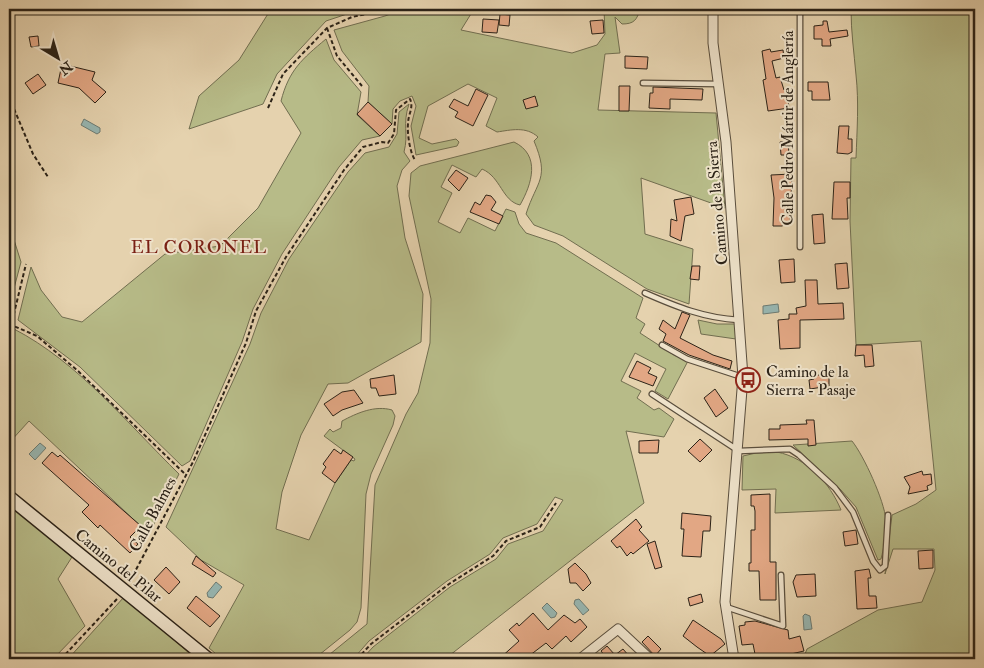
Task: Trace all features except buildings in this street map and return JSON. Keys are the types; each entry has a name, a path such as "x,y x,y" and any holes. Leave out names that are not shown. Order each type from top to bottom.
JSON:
{"main road":[{"name":"Camino del Pilar","path":"9,498 208,659"}],"street":[{"name":"Camino de la Sierra","path":"713,9 713,44 726,142 743,377 726,607 734,659"},
{"path":"580,659 618,629 650,659"}],"lane":[{"name":"Calle Pedro Mártir de Anglería","path":"800,9 800,247"},
{"path":"643,82 718,84"},
{"path":"645,293 688,312 716,319 740,320"},
{"path":"662,345 687,358 743,377"},
{"path":"652,394 738,451 790,449 804,459 835,488 853,512 873,561 880,570 885,566 888,514"},
{"path":"726,607 783,626 782,576"}],"path":[{"path":"268,108 283,74 327,28 352,17 392,9"},
{"path":"327,28 337,56 362,86"},
{"path":"9,97 33,154 48,177"},
{"name":"Calle Balmes","path":"61,659 125,590 186,475 246,343 256,311 286,256 344,170 363,147 382,142 388,143 394,134 396,110 410,100 413,105 407,125 411,142 410,152 415,160"},
{"path":"9,334 26,264"},
{"path":"10,325 36,336 78,371 186,475"},
{"path":"357,659 371,644 449,584 493,556 506,541 540,527 556,503"}],"green space":[{"path":"271,9 375,9 350,13 326,21 277,74 263,104 189,129 199,96 239,60"},
{"path":"403,9 474,9 461,30 572,53 597,45 605,34 604,9 640,9 636,19 629,23 622,24 615,17 620,53 605,54 598,110 716,113 725,208 641,178 645,234 693,249 689,304 647,289 563,236 534,225 526,214 540,179 541,164 534,141 538,137 528,131 497,132 486,126 497,98 468,84 428,106 419,138 432,144 456,139 459,142 457,146 416,155 411,126 416,106 412,96 400,101 393,109 392,124 368,102 369,86 342,51 334,30"},
{"path":"851,9 975,9 975,659 781,659 796,654 798,657 805,654 807,649 878,610 922,602 935,570 934,549 893,549 885,574 892,515 916,504 936,490 921,341 856,345 850,221 851,158 856,158 858,106"},
{"path":"326,39 334,60 361,92 357,115 380,136 362,140 339,167 282,254 253,309 242,342 190,461 182,466 80,367 18,320 31,267 41,290 62,317 82,322 165,254 220,246 258,208 301,133 281,101 288,81 297,66"},
{"path":"409,104 406,118 404,152 410,161 402,170 397,186 405,238 423,294 421,342 348,383 328,384 301,435 282,492 276,529 309,540 335,483 351,460 354,461 355,459 324,436 330,429 333,432 341,428 342,421 360,413 379,408 392,410 395,416 393,425 371,474 366,494 361,608 357,622 314,659 222,659 209,648 244,585 201,560 166,527 250,344 261,313 289,259 348,172 365,153 389,147 397,134 399,112"},
{"path":"514,142 528,154 532,170 528,188 520,205 509,199 493,177 482,169 476,177 452,165 441,187 452,193 438,222 460,233 468,218 495,231 506,209 515,212 519,224 526,233 556,243 643,298 636,318 645,324 640,333 674,355 688,361 668,399 655,391 666,369 635,353 621,381 641,391 637,398 654,410 659,408 674,419 664,437 626,431 644,503 445,659 362,659 373,647 450,587 496,559 508,544 543,531 563,500 555,497 537,524 503,538 490,554 447,581 369,641 355,657 324,659 367,624 375,485 406,414 418,393 430,343 431,299 409,196 411,173 420,166"},
{"path":"9,224 21,262 9,307"},
{"path":"698,320 717,324 736,324 736,339 701,334"},
{"path":"14,329 60,359 81,376 179,474 149,534 29,421 9,443 9,352"},
{"path":"852,441 873,479 882,501 886,520 885,540 881,559 878,560 856,507 840,489 793,445"},
{"path":"777,452 798,460 816,473 831,490 841,510 775,513 776,489 742,490 743,456"},
{"path":"9,505 72,557 58,579 85,626 53,659 9,659"},
{"path":"124,597 196,659 68,659"}],"water":[{"path":"84,119 100,128 100,132 97,134 81,125"},
{"path":"778,304 779,312 763,314 763,306"},
{"path":"40,443 46,448 35,460 29,454"},
{"path":"216,582 222,587 213,598 208,597 207,593"},
{"path":"579,599 589,610 583,615 574,604 575,600"},
{"path":"547,603 557,613 555,617 551,618 542,608"},
{"path":"805,614 810,616 812,629 804,630 803,616"}],"place":[{"name":"Camino de la Sierra - Pasaje","path":"748,380"}],"district":[{"name":"EL CORONEL","path":"199,247"}]}
